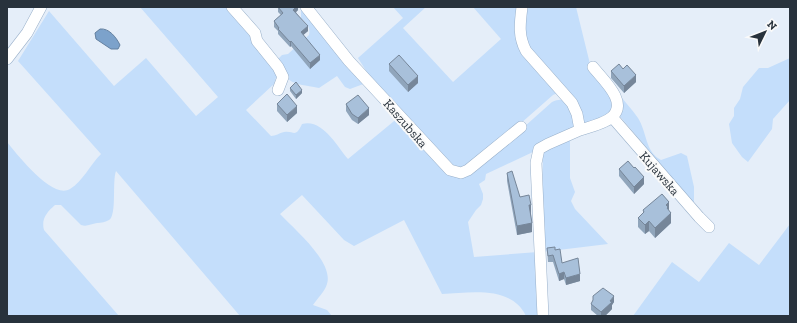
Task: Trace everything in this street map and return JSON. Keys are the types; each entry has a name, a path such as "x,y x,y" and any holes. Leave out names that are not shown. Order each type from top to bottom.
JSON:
{"street":[{"path":"7,59 27,33 41,7"},
{"path":"232,7 255,33 258,41 278,67 283,77 278,90"},
{"name":"Kaszubska","path":"306,7 349,61 450,170 461,173 468,170 521,127"},
{"path":"522,7 520,27 522,44 526,52 572,103 577,114 580,130"},
{"path":"543,316 536,163 539,149 612,117 616,110 616,97 593,67"},
{"name":"Kujawska","path":"612,117 698,217 709,227"}],"shaded area":[{"path":"140,7 226,7 249,32 277,74 274,84 246,110 271,136 284,132 296,133 302,124 309,123 316,125 328,134 348,159 399,117 461,176 515,135 552,102 563,100 567,103 572,111 574,127 536,148 533,152 486,174 485,180 479,184 483,194 481,205 468,222 474,257 538,252 542,316 526,316 519,306 510,299 500,295 477,292 442,294 404,220 354,246 344,240 302,195 280,214 311,246 325,266 328,275 327,284 313,305 327,310 332,316 240,316 116,171 113,212 109,220 83,226 61,205 55,205 45,216 43,226 44,230 119,316 7,316 7,142 27,165 45,182 54,188 63,191 75,186 101,154 18,61 49,11 114,86 146,58 196,116 218,97"},
{"path":"301,7 366,83 350,89 345,87 337,76 319,88 297,84 292,82 285,75 277,60 282,55 288,54 309,35 309,27 301,18"},
{"path":"393,7 426,7 403,28 453,82 501,39 473,7 520,7 518,38 560,92 553,95 473,165 454,170 370,77 358,58 403,18"},
{"path":"525,7 576,7 590,64 613,95 613,111 583,127 530,51 526,41"},
{"path":"100,29 106,30 114,36 120,45 118,49 111,49 96,39 95,33"},
{"path":"790,58 790,100 773,119 772,129 748,162 742,157 732,143 729,124 734,116 734,108 740,99 743,87 759,68 768,68"},
{"path":"618,93 638,118 649,147 656,156 661,160 681,153 687,156 694,187 694,204 618,114"},
{"path":"570,139 570,178 575,192 571,201 575,209 608,244 542,252 543,154 545,150"},
{"path":"790,224 790,316 633,316 672,262 699,282 729,243 759,265"}],"building":[{"path":"278,7 296,7 293,10 308,26 301,32 320,55 310,63 291,41 290,42 278,29 279,28 274,21 283,13"},
{"path":"399,55 418,76 408,85 389,64"},
{"path":"619,64 623,69 627,65 636,75 624,86 611,71"},
{"path":"296,82 302,90 296,95 290,88"},
{"path":"287,94 297,106 287,115 277,104"},
{"path":"358,95 369,108 358,118 352,114 346,104"},
{"path":"628,161 644,177 634,187 619,169"},
{"path":"512,171 520,197 529,195 532,223 517,226 507,173"},
{"path":"662,194 669,202 666,205 671,213 655,228 649,221 645,225 638,218 644,212 643,210"},
{"path":"555,247 555,250 560,249 562,263 578,258 580,274 566,278 564,272 559,274 553,255 548,256 547,248"},
{"path":"603,288 614,296 610,301 612,302 601,312 591,304 593,296"}]}
